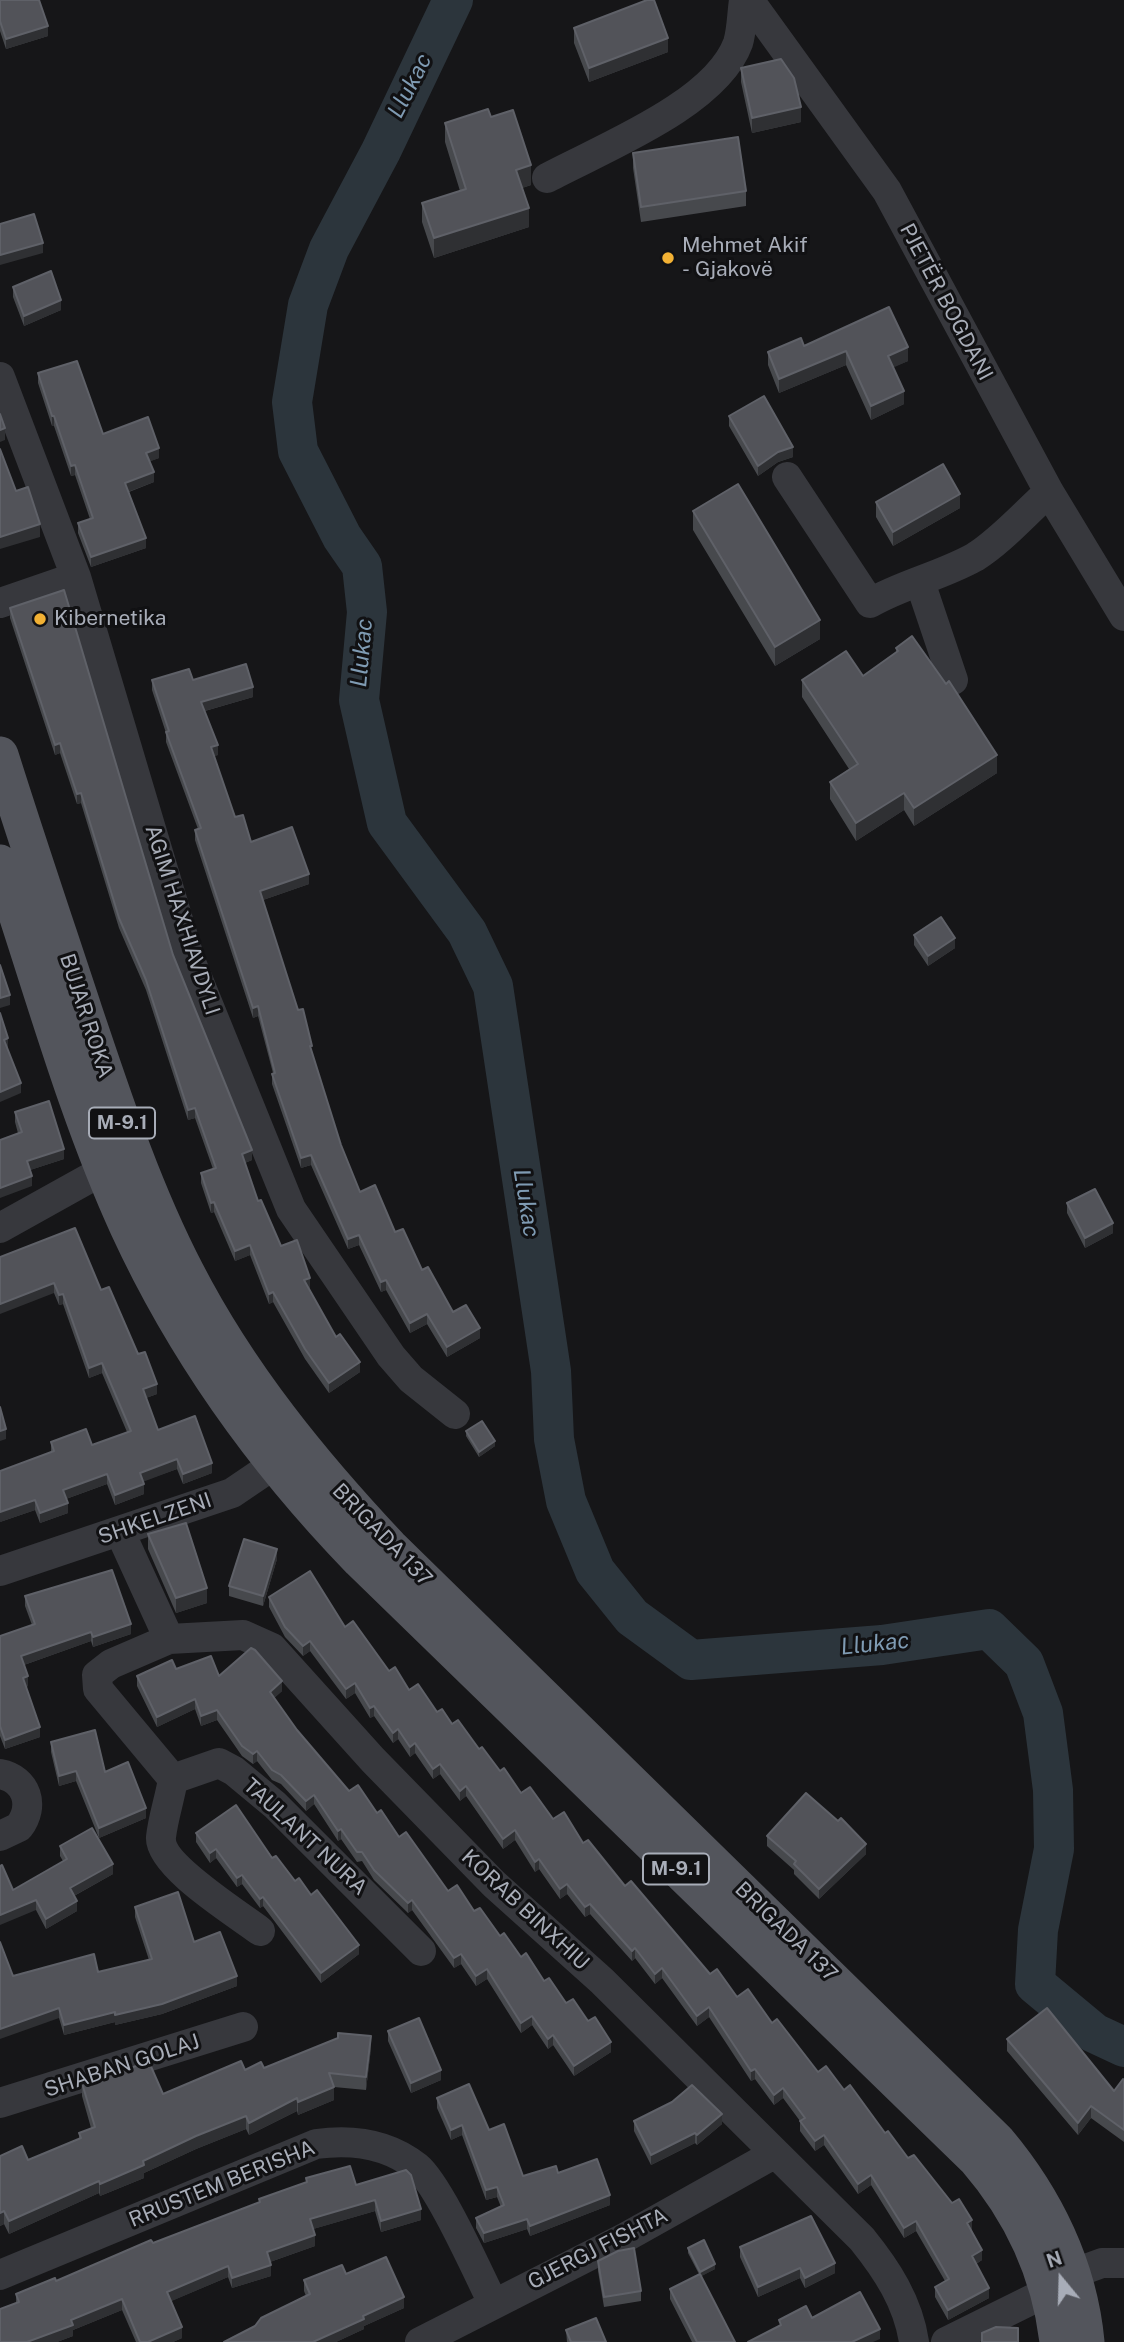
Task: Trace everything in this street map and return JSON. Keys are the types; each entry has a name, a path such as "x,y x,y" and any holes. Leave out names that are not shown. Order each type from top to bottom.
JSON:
{"main road":[{"name":"BUJAR ROKA","path":"0,755 118,1112 161,1221 287,1456"},
{"name":"BUJAR ROKA","path":"1,871 104,1170 128,1227 185,1336 287,1456"},
{"name":"BRIGADA 137","path":"287,1456 390,1547 997,2141 1039,2199 1060,2283 1086,2342"},
{"name":"BRIGADA 137","path":"1058,2342 1060,2283"}],"street":[{"path":"547,178 689,102 722,72 738,42 747,0"},
{"name":"PJETËR BOGDANI","path":"747,0 887,191 1049,492 1124,616"},
{"name":"AGIM HAXHIAVDYLI","path":"0,377 76,577 190,960 291,1209 391,1356 411,1379 455,1414"},
{"path":"788,477 870,603 895,589 920,582 976,556 1049,492"},
{"path":"0,603 76,577"},
{"path":"920,582 953,680"},
{"path":"0,1228 104,1170"},
{"name":"SHKELZENI","path":"0,1571 232,1493 287,1456"},
{"path":"120,1532 169,1639 111,1664 97,1675 97,1689 173,1779 161,1837 162,1847 172,1863 260,1931"},
{"name":"KORAB BINXHIU","path":"169,1639 243,1635 272,1648 373,1760 494,1884 602,1981 774,2154 807,2182 885,2268 910,2318 914,2342"},
{"name":"TAULANT NURA","path":"173,1779 219,1763 234,1771 275,1805 421,1951"},
{"path":"0,1774 13,1779 22,1787 28,1805 19,1827 0,1836"},
{"name":"SHABAN GOLAJ","path":"0,2104 243,2027"},
{"name":"RRUSTEM BERISHA","path":"0,2274 316,2144 345,2140 370,2143 419,2168 446,2212 493,2303"},
{"name":"GJERGJ FISHTA","path":"421,2342 626,2237 774,2154"},
{"path":"946,2342 1102,2263 1124,2263"}],"building":[{"path":"0,0 39,0 48,26 6,39 0,21"},
{"path":"647,0 654,0 668,38 589,68 574,28"},
{"path":"781,59 794,78 801,107 752,118 741,68"},
{"path":"488,109 491,117 513,110 531,165 516,170 529,208 434,238 422,203 466,189 445,123"},
{"path":"738,137 746,191 641,207 633,153"},
{"path":"34,214 43,243 0,255 0,224"},
{"path":"51,271 61,300 24,316 13,287"},
{"path":"889,307 908,347 888,356 904,391 871,406 846,351 779,379 768,352 801,338 804,346"},
{"path":"77,361 103,434 148,417 159,448 146,453 154,472 125,483 146,538 91,557 78,523 93,518 75,465 71,466 52,416 38,373"},
{"path":"764,396 793,447 778,452 758,466 729,416"},
{"path":"0,414 5,428 0,430"},
{"path":"0,449 16,491 28,487 40,524 0,537"},
{"path":"943,464 960,494 893,532 876,502"},
{"path":"738,484 820,620 775,647 693,511"},
{"path":"64,590 173,955 252,1150 242,1154 258,1201 261,1200 281,1246 297,1240 310,1278 304,1280 336,1337 340,1334 360,1362 329,1383 305,1349 273,1292 269,1294 250,1245 235,1251 214,1202 211,1203 201,1173 216,1168 195,1108 188,1110 146,980 119,918 81,793 77,794 60,743 55,745 10,608"},
{"path":"912,636 946,684 949,681 997,755 914,808 904,793 856,823 830,782 858,764 802,680 846,651 863,676 898,651 896,648"},
{"path":"246,664 253,687 201,702 218,745 211,747 235,817 243,815 251,842 292,827 309,874 260,891 298,1010 303,1009 310,1046 341,1145 360,1192 375,1185 395,1232 403,1229 422,1270 428,1267 453,1312 466,1305 480,1328 447,1347 427,1314 410,1323 386,1280 381,1282 359,1235 348,1239 311,1155 301,1158 272,1074 275,1073 258,1006 253,1008 195,830 201,828 166,732 169,731 152,680 189,669 193,680"},
{"path":"941,917 955,938 928,956 914,935"},
{"path":"0,965 10,995 0,998"},
{"path":"0,1013 8,1038 4,1040 21,1083 0,1092"},
{"path":"49,1101 64,1149 27,1161 32,1176 0,1188 0,1140 22,1132 15,1112"},
{"path":"1095,1189 1113,1223 1085,1238 1067,1203"},
{"path":"75,1228 101,1290 109,1287 138,1354 145,1352 157,1384 143,1389 158,1430 195,1416 212,1463 183,1474 177,1459 140,1473 144,1484 115,1495 107,1474 63,1490 68,1503 40,1513 35,1500 0,1512 0,1471 54,1451 51,1442 86,1429 92,1445 131,1431 102,1363 89,1368 63,1294 59,1295 54,1283 0,1304 0,1257"},
{"path":"0,1407 6,1429 0,1431"},
{"path":"482,1421 495,1441 479,1452 466,1431"},
{"path":"186,1523 207,1588 176,1598 148,1534"},
{"path":"244,1539 277,1549 263,1596 229,1586"},
{"path":"112,1570 131,1624 93,1637 91,1632 21,1656 28,1676 23,1678 40,1727 5,1740 0,1726 0,1636 35,1624 25,1596"},
{"path":"310,1571 345,1627 353,1621 389,1671 395,1667 409,1690 418,1684 437,1712 442,1709 452,1724 458,1720 479,1749 482,1747 500,1771 504,1768 521,1793 530,1787 553,1819 564,1812 583,1843 588,1840 625,1886 631,1881 710,1974 717,1969 737,1997 748,1989 772,2023 777,2019 818,2072 826,2066 844,2090 850,2085 885,2133 888,2131 908,2158 914,2155 952,2203 959,2199 972,2220 967,2223 982,2250 972,2256 989,2288 948,2310 935,2287 949,2279 916,2221 904,2228 871,2175 858,2184 824,2135 815,2141 800,2121 805,2118 783,2088 774,2095 755,2069 751,2071 709,2007 697,2016 662,1968 655,1974 635,1948 632,1951 590,1904 585,1907 567,1884 560,1889 539,1859 535,1862 515,1830 503,1839 466,1786 460,1791 440,1764 433,1769 415,1743 410,1747 398,1729 393,1733 374,1706 370,1708 355,1683 346,1689 310,1641 303,1646 285,1627 269,1597"},
{"path":"251,1648 282,1681 270,1692 297,1730 349,1791 358,1785 377,1813 381,1810 399,1837 406,1832 448,1891 457,1885 474,1911 480,1908 500,1936 504,1933 521,1957 526,1953 544,1981 549,1978 566,2003 573,1999 588,2021 595,2017 611,2042 574,2066 553,2035 548,2039 532,2016 521,2023 487,1969 476,1976 461,1954 454,1958 412,1900 408,1903 374,1870 362,1852 357,1852 341,1829 338,1831 314,1795 306,1801 281,1775 272,1770 257,1751 253,1754 242,1746 217,1710 201,1716 195,1699 157,1717 137,1676 172,1660 176,1669 211,1656 219,1676"},
{"path":"95,1730 105,1772 128,1762 146,1808 99,1828 76,1771 59,1776 51,1742"},
{"path":"806,1793 838,1821 841,1818 866,1844 819,1889 794,1864 796,1861 767,1836"},
{"path":"236,1805 272,1858 276,1856 295,1881 299,1878 311,1895 317,1890 359,1945 321,1973 263,1897 260,1899 242,1875 237,1878 216,1849 210,1853 196,1833"},
{"path":"92,1828 113,1864 70,1888 77,1901 46,1919 36,1900 0,1915 0,1866 2,1865 13,1890 67,1859 60,1846"},
{"path":"178,1892 194,1942 220,1932 237,1976 162,2004 115,2015 115,2012 64,2025 59,2008 0,2029 0,1942 13,1976 94,1954 98,1972 152,1959 135,1907"},
{"path":"1047,2008 1114,2091 1124,2080 1124,2130 1091,2106 1078,2123 1007,2039"},
{"path":"419,2018 441,2070 411,2083 388,2031"},
{"path":"338,2033 371,2036 366,2077 329,2073 334,2087 298,2102 297,2098 249,2123 246,2116 196,2136 143,2161 144,2165 100,2184 99,2181 9,2221 4,2211 0,2213 0,2156 22,2146 28,2160 81,2138 79,2133 95,2127 82,2083 149,2062 163,2094 241,2061 245,2070 261,2062 264,2068 338,2038"},
{"path":"469,2084 489,2130 504,2124 523,2176 556,2166 558,2173 597,2159 610,2195 530,2226 527,2219 484,2233 476,2218 504,2205 497,2187 486,2190 462,2125 451,2130 437,2098"},
{"path":"692,2085 722,2114 697,2135 695,2133 651,2155 634,2121 672,2102"},
{"path":"350,2166 356,2185 406,2170 411,2175 421,2209 381,2221 375,2200 310,2219 315,2235 267,2252 271,2265 232,2278 228,2266 167,2292 182,2327 148,2342 140,2342 122,2299 71,2320 73,2325 27,2342 0,2342 0,2309 19,2302 16,2294 55,2278 56,2281 151,2240 153,2243 260,2202 259,2199 307,2182 306,2178"},
{"path":"811,2216 835,2263 805,2278 800,2268 758,2287 740,2247"},
{"path":"704,2240 715,2264 700,2272 688,2248"},
{"path":"634,2248 641,2291 604,2297 598,2261 618,2251"},
{"path":"386,2257 404,2297 363,2316 364,2319 313,2342 224,2342 255,2326 261,2318 310,2294 304,2280 342,2265 346,2274"},
{"path":"700,2274 735,2342 697,2342 670,2289"},
{"path":"860,2292 880,2329 852,2342 748,2342 781,2325 779,2320 806,2306 812,2318"},
{"path":"596,2318 606,2342 571,2342 566,2330"},
{"path":"996,2327 1018,2328 1018,2342 982,2342 982,2333"}],"waterway":[{"name":"Llukac","path":"453,0 381,151 329,249 308,305 292,402 298,451 342,537 362,566 367,612 359,700 387,823 467,932 493,986 551,1371 554,1439 566,1501 595,1571 632,1617 691,1660 882,1645 989,1629 1024,1663 1043,1713 1053,1790 1054,1849 1038,1930 1035,1984 1094,2033 1124,2047"}],"place":[{"name":"Mehmet Akif - Gjakovë","path":"668,258"},
{"name":"Kibernetika","path":"40,619"}]}
